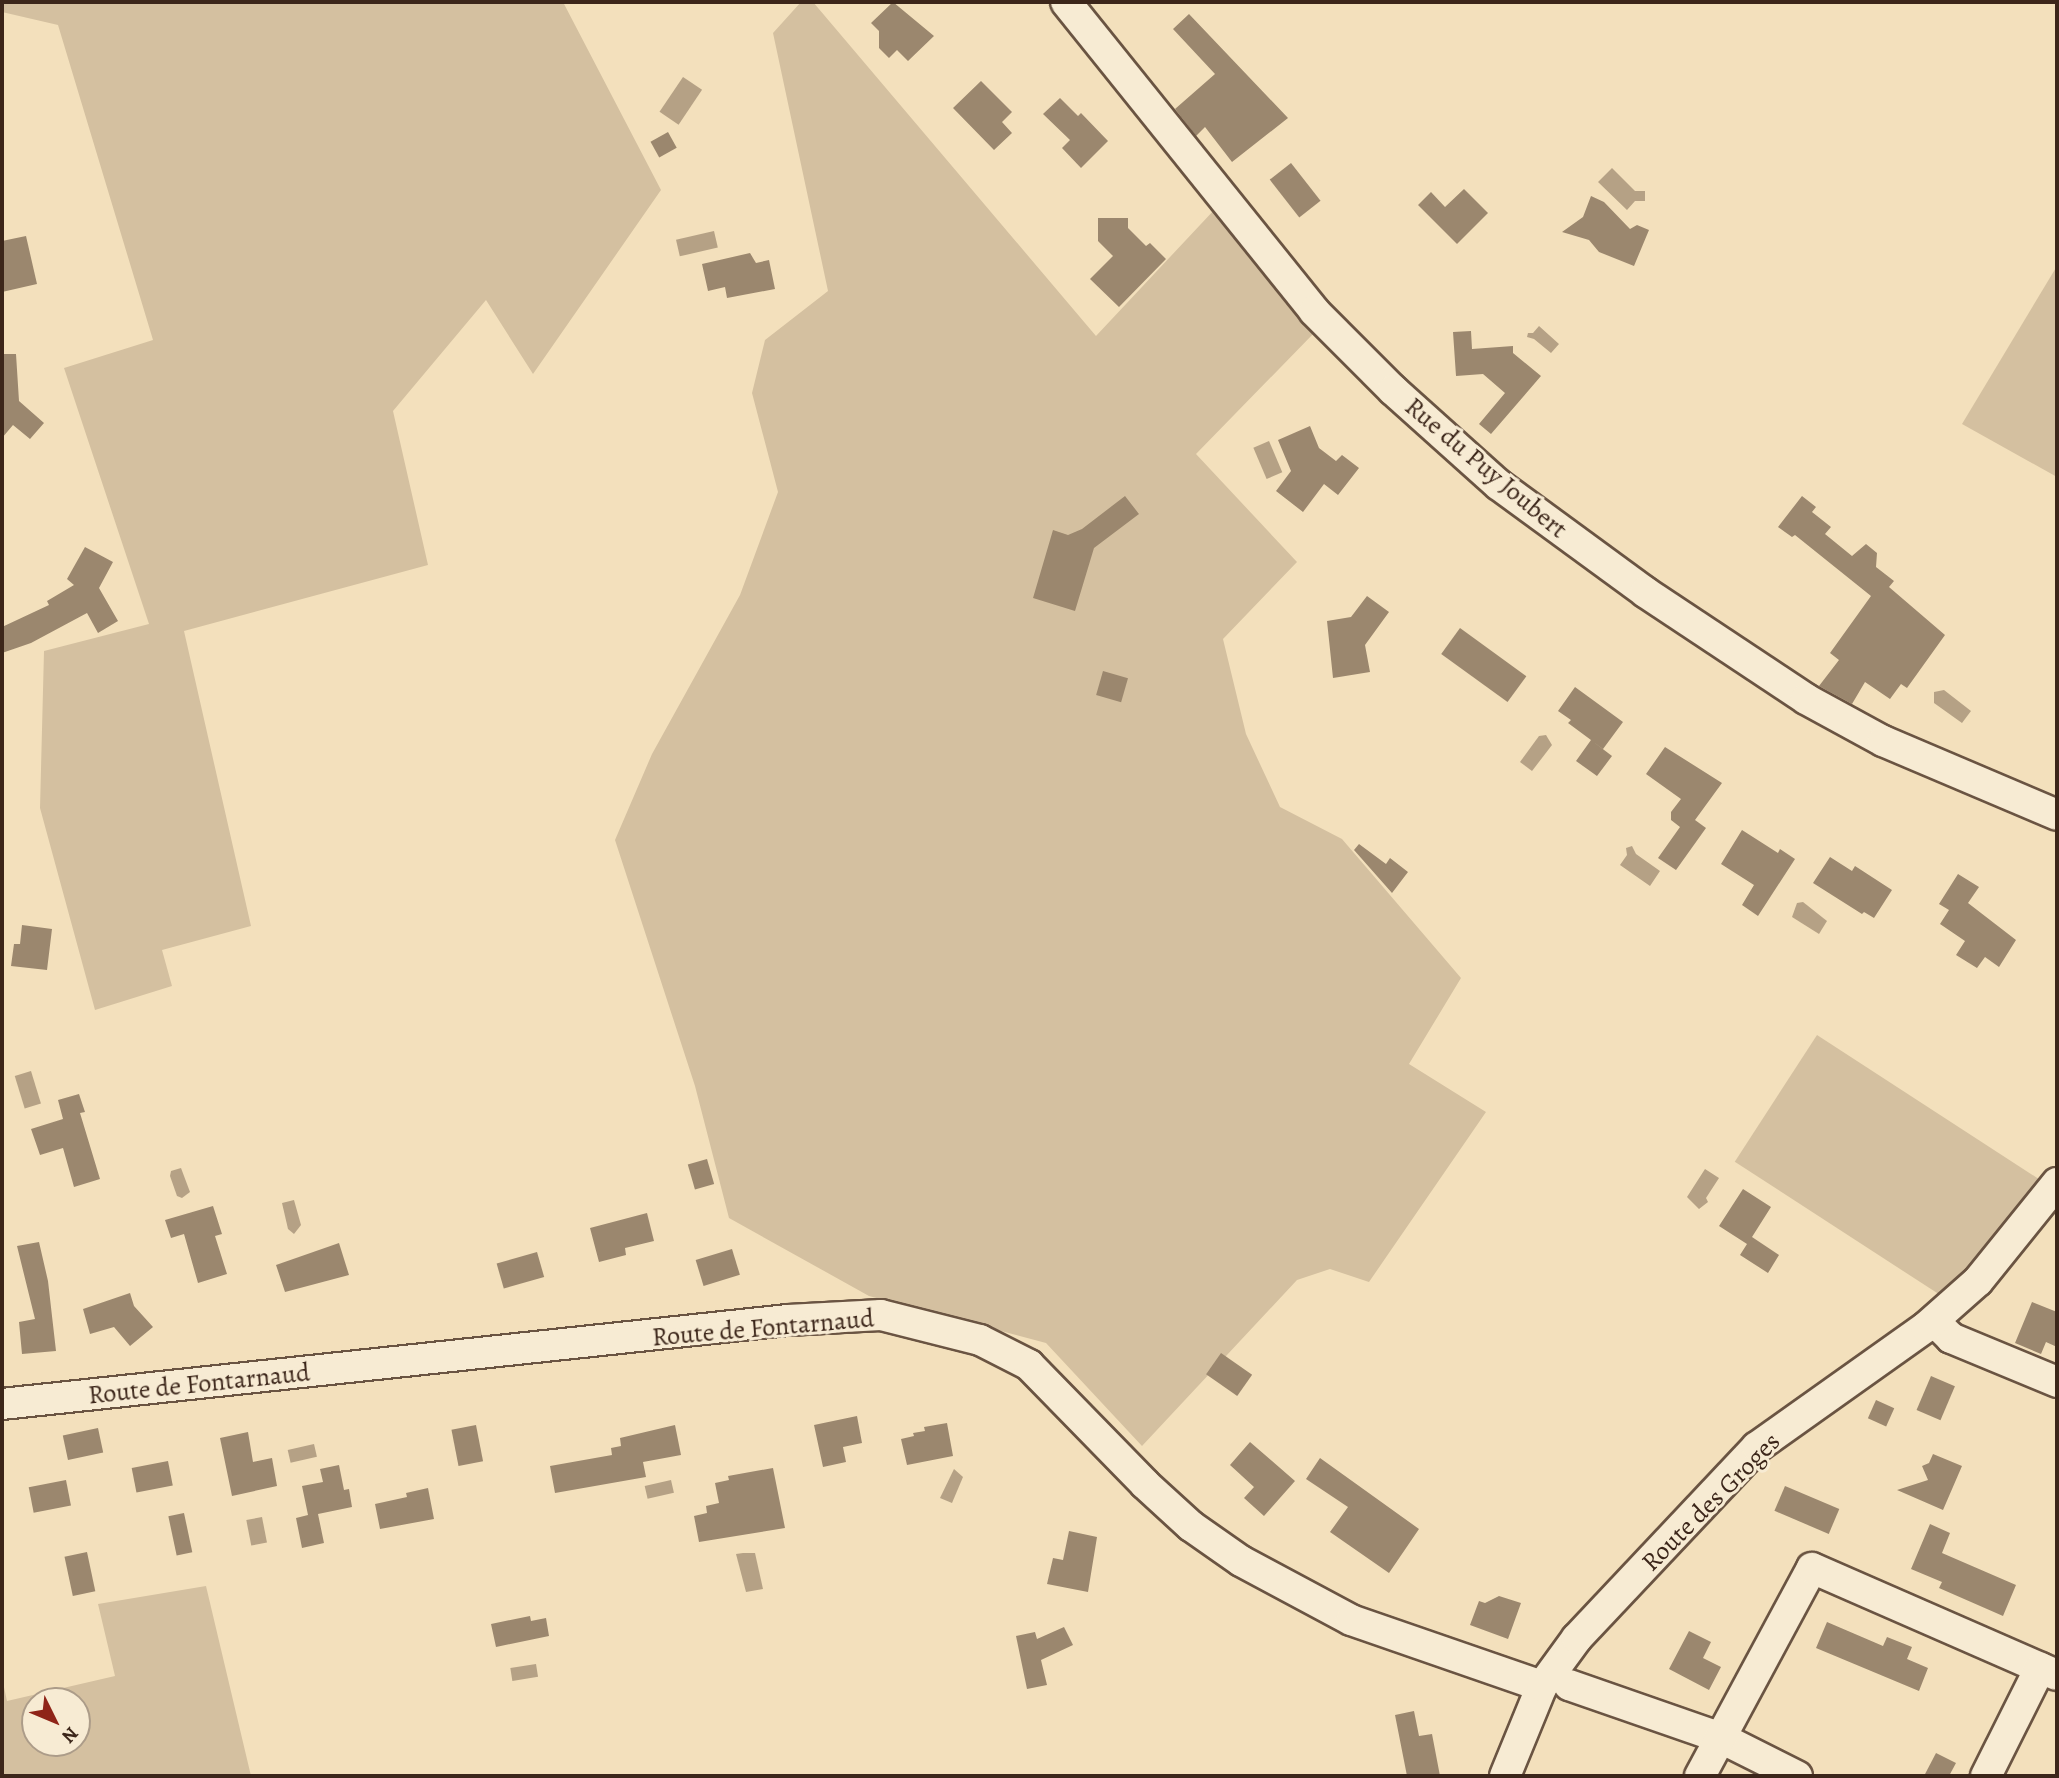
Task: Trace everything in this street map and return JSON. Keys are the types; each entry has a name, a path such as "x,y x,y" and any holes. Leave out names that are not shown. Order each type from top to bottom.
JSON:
{"street":[{"name":"Rue du Puy Joubert","path":"1066,2 1314,311 1393,390 1499,485 1645,592 1806,699 1883,741 2057,815"},
{"name":"Route des Groges","path":"1505,1776 1556,1685 1577,1637 1757,1447 1934,1321 1978,1281 2057,1183"},
{"name":"Route de Fontarnaud","path":"2,1404 788,1320 881,1315 980,1340 1029,1365 1145,1483 1191,1525 1241,1561 1351,1620 1721,1738 1797,1776"},
{"path":"1934,1321 1951,1338 2057,1382"},
{"path":"1700,1776 1812,1568 2049,1671 1986,1776"}],"shaded area":[{"path":"2,2 563,2 661,190 533,374 486,300 393,411 428,565 184,631 251,926 162,950 172,986 95,1010 40,808 44,651 149,624 64,368 153,340 58,25 2,12"},
{"path":"801,2 813,2 1096,336 1215,209 1315,332 1196,454 1297,562 1223,639 1246,734 1280,807 1342,839 1461,978 1409,1064 1486,1112 1369,1282 1330,1269 1297,1280 1142,1446 1046,1343 869,1296 729,1218 695,1086 615,840 652,754 740,595 778,492 752,393 765,340 828,291 773,33"},
{"path":"683,77 702,90 679,125 660,112"},
{"path":"1612,168 1635,191 1645,191 1645,201 1635,201 1627,210 1598,182"},
{"path":"714,231 718,248 680,256 676,240"},
{"path":"2057,266 2057,477 1962,424"},
{"path":"1539,326 1559,344 1551,353 1534,339 1527,337 1528,333 1533,333"},
{"path":"1269,441 1282,472 1267,479 1253,448"},
{"path":"1944,690 1971,711 1962,723 1934,703 1934,692"},
{"path":"1546,735 1552,745 1532,771 1520,762 1539,736"},
{"path":"1632,846 1636,854 1660,871 1650,886 1620,865 1627,855 1626,848"},
{"path":"1803,902 1827,921 1819,934 1792,917 1797,903"},
{"path":"1817,1035 2042,1181 1960,1308 1735,1162"},
{"path":"31,1071 41,1104 25,1108 15,1076"},
{"path":"181,1168 190,1192 182,1198 177,1196 170,1176 171,1171"},
{"path":"1705,1169 1719,1178 1706,1198 1708,1202 1699,1209 1687,1197"},
{"path":"294,1200 301,1225 294,1234 288,1229 282,1203"},
{"path":"314,1444 317,1457 291,1463 288,1450"},
{"path":"954,1469 963,1477 952,1503 940,1498"},
{"path":"671,1480 674,1493 648,1499 645,1486"},
{"path":"262,1517 267,1543 251,1546 246,1520"},
{"path":"755,1553 763,1589 746,1592 736,1554"},
{"path":"206,1586 251,1776 2,1776 2,1678 7,1701 21,1698 21,1757 91,1757 91,1687 67,1687 115,1676 98,1604"},
{"path":"536,1664 538,1677 512,1681 510,1668"}],"building":[{"path":"893,2 934,36 908,61 897,50 889,58 879,48 879,31 871,23"},
{"path":"1189,14 1288,118 1232,162 1205,127 1196,136 1175,109 1215,74 1173,29"},
{"path":"981,81 1012,112 1002,122 1012,133 994,150 953,108"},
{"path":"1060,98 1078,116 1081,113 1108,141 1081,168 1062,148 1070,140 1043,114"},
{"path":"668,132 677,148 659,157 651,142"},
{"path":"1291,163 1321,201 1299,217 1270,180"},
{"path":"1464,189 1488,213 1457,244 1418,205 1431,192 1445,207"},
{"path":"1591,196 1604,202 1630,229 1637,225 1649,230 1634,266 1599,252 1589,240 1562,232 1583,217"},
{"path":"1098,218 1128,218 1128,228 1146,246 1150,243 1166,259 1119,307 1090,279 1113,256 1098,241"},
{"path":"26,236 37,284 2,292 2,241"},
{"path":"750,253 756,263 769,260 775,289 727,298 725,287 708,291 702,264"},
{"path":"1471,331 1472,349 1513,346 1513,353 1541,376 1491,434 1479,424 1505,393 1483,374 1456,376 1453,332"},
{"path":"2,354 16,354 19,401 44,423 30,439 13,425 2,438"},
{"path":"1310,426 1319,448 1336,461 1342,455 1359,468 1338,495 1324,484 1303,512 1276,491 1291,471 1278,440"},
{"path":"1125,496 1139,514 1094,548 1075,611 1033,598 1053,530 1068,535 1082,529"},
{"path":"1802,496 1816,507 1812,512 1831,527 1825,534 1852,556 1866,544 1877,553 1876,567 1894,581 1889,587 1945,635 1907,688 1901,684 1890,699 1865,682 1852,704 1819,686 1839,660 1830,653 1871,596 1795,535 1792,537 1778,527"},
{"path":"85,547 113,562 99,588 118,621 98,633 87,613 31,643 2,653 2,627 49,605 47,601 74,585 67,579"},
{"path":"1367,596 1389,612 1365,645 1370,672 1333,678 1327,621 1351,617"},
{"path":"1460,628 1526,676 1508,702 1441,654"},
{"path":"1103,671 1128,678 1121,702 1096,695"},
{"path":"1575,687 1623,722 1603,749 1568,723 1571,720 1558,711"},
{"path":"1591,740 1612,756 1597,776 1576,761"},
{"path":"1665,747 1722,783 1695,820 1706,828 1676,870 1658,858 1680,827 1671,820 1671,812 1681,799 1646,774"},
{"path":"1742,830 1778,853 1780,849 1795,859 1758,916 1742,905 1754,885 1721,864"},
{"path":"1359,844 1386,864 1390,858 1408,872 1392,893 1354,850"},
{"path":"1830,857 1852,871 1855,866 1892,890 1874,918 1864,912 1862,914 1813,883"},
{"path":"1958,874 1979,887 1968,903 2016,940 1999,967 1985,957 1977,968 1956,955 1965,941 1940,924 1949,910 1939,904"},
{"path":"22,925 52,929 47,970 11,966 14,944 20,944"},
{"path":"79,1094 85,1112 80,1113 100,1179 74,1187 63,1148 40,1155 31,1129 63,1119 58,1100"},
{"path":"707,1159 714,1184 695,1190 688,1165"},
{"path":"1743,1189 1771,1207 1752,1237 1779,1255 1768,1273 1740,1255 1747,1244 1719,1226"},
{"path":"213,1206 222,1234 215,1236 227,1274 198,1283 184,1234 171,1238 165,1220"},
{"path":"647,1213 654,1241 625,1248 626,1255 599,1262 590,1228"},
{"path":"39,1242 48,1281 56,1351 22,1354 19,1322 35,1319 17,1246"},
{"path":"339,1243 349,1275 285,1292 276,1265"},
{"path":"732,1249 740,1275 704,1286 696,1260"},
{"path":"537,1252 544,1277 504,1289 497,1264"},
{"path":"130,1293 134,1306 153,1327 130,1346 114,1327 90,1334 83,1309"},
{"path":"2032,1302 2057,1312 2057,1347 2046,1342 2041,1354 2015,1343"},
{"path":"1221,1353 1252,1375 1237,1396 1206,1374"},
{"path":"1931,1376 1955,1386 1940,1420 1917,1410"},
{"path":"1876,1400 1894,1408 1886,1426 1868,1418"},
{"path":"857,1416 862,1443 843,1447 846,1462 823,1467 814,1425"},
{"path":"947,1423 953,1456 907,1465 901,1439 925,1431 924,1427"},
{"path":"476,1425 483,1461 459,1466 451,1430"},
{"path":"675,1425 681,1455 643,1462 646,1477 555,1493 550,1466 612,1455 611,1448 621,1446 620,1438"},
{"path":"98,1428 103,1452 68,1460 63,1435"},
{"path":"248,1432 253,1462 272,1458 277,1486 232,1496 220,1438"},
{"path":"1250,1442 1295,1481 1264,1516 1244,1498 1254,1487 1230,1465"},
{"path":"1933,1454 1962,1466 1943,1510 1897,1490 1928,1480 1922,1466 1929,1463"},
{"path":"1320,1458 1419,1529 1389,1573 1330,1532 1348,1507 1306,1479"},
{"path":"168,1461 173,1486 136,1493 132,1468"},
{"path":"339,1465 344,1490 349,1489 352,1507 318,1514 324,1543 302,1548 296,1518 308,1515 302,1486 323,1482 320,1469"},
{"path":"773,1468 785,1528 699,1542 694,1516 707,1513 706,1506 719,1503 715,1483 729,1480 728,1476"},
{"path":"66,1480 71,1506 34,1513 29,1487"},
{"path":"1785,1486 1839,1509 1829,1534 1774,1511"},
{"path":"428,1488 434,1519 380,1529 375,1504 407,1497 406,1493"},
{"path":"184,1513 192,1552 177,1555 168,1516"},
{"path":"1930,1524 1950,1533 1942,1553 2016,1585 2003,1616 1939,1588 1942,1582 1911,1569"},
{"path":"1069,1531 1097,1537 1088,1592 1047,1584 1053,1558 1063,1560"},
{"path":"87,1552 95,1591 73,1596 65,1557"},
{"path":"1499,1596 1521,1603 1508,1639 1470,1625 1479,1601 1485,1603"},
{"path":"530,1616 531,1621 546,1618 549,1636 496,1647 491,1624"},
{"path":"1827,1622 1883,1646 1887,1637 1912,1647 1907,1659 1928,1668 1919,1691 1816,1648"},
{"path":"1064,1627 1073,1645 1041,1660 1047,1685 1027,1689 1016,1636 1035,1632 1037,1639"},
{"path":"1689,1631 1711,1642 1703,1658 1721,1667 1709,1690 1669,1669"},
{"path":"1414,1711 1419,1736 1432,1734 1440,1776 1407,1776 1395,1715"},
{"path":"1936,1753 1956,1763 1949,1776 1924,1776"}]}
